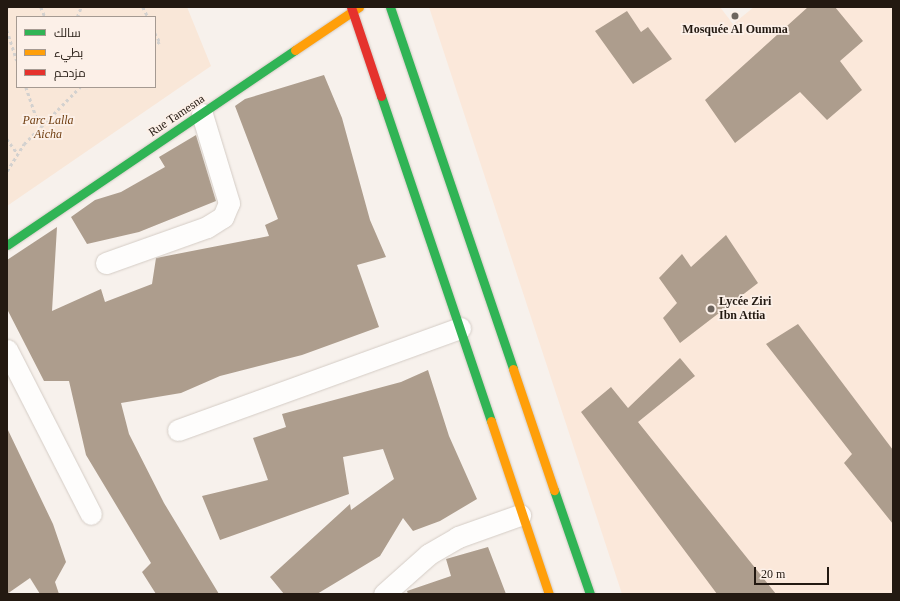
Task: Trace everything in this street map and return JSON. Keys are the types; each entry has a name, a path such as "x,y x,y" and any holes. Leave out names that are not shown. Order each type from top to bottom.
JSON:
{"main road":[{"path":"390,7 590,594"},
{"path":"355,9 520,516 549,594"},
{"name":"Rue Tamesna","path":"7,245 355,9"}],"street":[{"path":"106,263 207,227 223,217 229,203 202,114"},
{"path":"178,430 460,328"},
{"path":"7,350 91,514"},
{"path":"384,594 429,554 458,537 520,516"}],"path":[{"path":"143,7 148,16"},
{"path":"7,30 16,57"},
{"path":"156,35 160,42 156,44"},
{"path":"26,88 40,128"},
{"path":"7,171 17,153 79,88"},
{"path":"7,139 17,153"}],"shaded area":[{"name":"Lycée Ziri Ibn Attia","path":"429,7 720,7 733,24 754,7 893,7 893,594 622,594"}],"green space":[{"name":"Parc Lalla Aicha","path":"7,7 187,7 211,66 7,206"}],"building":[{"path":"808,7 835,7 863,41 840,61 862,90 827,120 800,92 735,143 705,100"},
{"path":"627,11 641,32 648,27 672,59 633,84 595,31"},
{"path":"324,75 342,118 370,220 386,257 357,265 379,327 302,355 220,376 181,393 121,403 129,434 164,503 219,594 156,594 142,572 151,563 86,455 69,381 44,381 7,309 7,260 57,227 52,311 101,289 105,302 152,284 156,258 269,236 265,225 278,219 235,106 245,99"},
{"path":"196,135 216,201 139,232 87,244 71,217 95,200 121,192 165,167 159,157"},
{"path":"726,235 758,283 680,343 663,318 677,303 659,278 682,254 691,267"},
{"path":"798,324 893,450 893,524 844,463 852,454 766,344"},
{"path":"680,358 695,376 638,422 776,594 717,594 581,412 611,387 628,408"},
{"path":"428,370 449,436 477,499 440,521 413,531 403,518 380,556 317,594 284,594 270,577 350,504 351,510 394,479 383,449 343,457 349,494 220,540 202,496 268,480 253,438 286,427 282,414 401,382"},
{"path":"7,428 53,524 66,562 55,582 59,594 40,594 30,578 7,594"},
{"path":"488,547 506,594 408,594 407,591 451,576 446,559"}],"traffic: fast":[{"path":"390,7 513,369"},
{"path":"7,245 295,50"},
{"path":"381,96 491,421"},
{"path":"554,490 590,594"}],"traffic: slow":[{"path":"295,50 359,7"},
{"path":"513,369 554,490"},
{"path":"491,421 549,594"}],"traffic: jam":[{"path":"351,7 381,96"}],"place":[{"name":"Mosquée Al Oumma","path":"735,16"},
{"name":"Lycée Ziri Ibn Attia","path":"711,309"}]}
